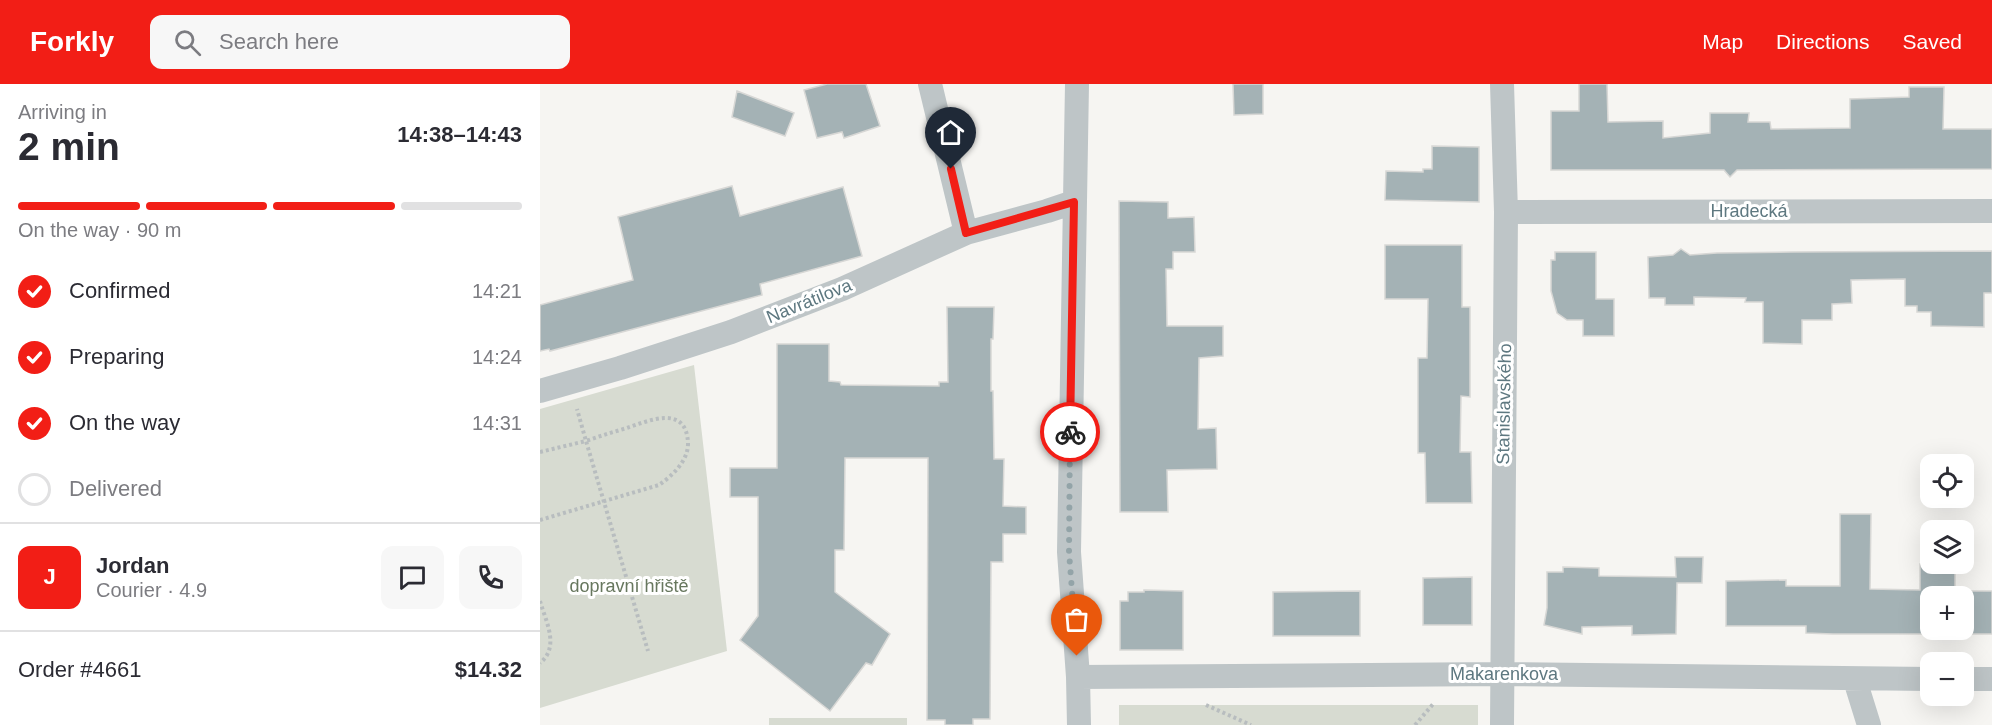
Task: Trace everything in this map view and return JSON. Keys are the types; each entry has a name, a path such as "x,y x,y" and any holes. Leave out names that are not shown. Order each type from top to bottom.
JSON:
{"street":[{"path":"930,84 966,233"},
{"path":"1077,84 1069,552 1079,725"},
{"name":"Stanislavského","path":"1502,84 1506,212 1502,725"},
{"name":"Navrátilova","path":"540,391 731,332 842,289 966,233 1074,202"},
{"name":"Hradecká","path":"1506,212 1992,211"},
{"name":"Makarenkova","path":"1078,677 1502,674 1920,680"},
{"path":"1855,680 1869,725"},
{"path":"1974,680 1992,680"}],"path":[{"path":"576,404 648,651"},
{"path":"540,452 586,441 662,417 679,421 686,431 688,452 670,477 659,485 540,520"},
{"path":"540,601 552,644 549,654 540,663"}],"green space":[{"name":"dopravní hřiště","path":"694,365 727,651 540,708 540,409"},
{"path":"1119,705 1478,705 1478,725 1119,725"},
{"path":"769,718 907,718 907,725 769,725"}],"building":[{"path":"827,84 866,84 880,126 844,138 842,132 817,138 804,90"},
{"path":"1233,84 1263,84 1263,114 1234,115"},
{"path":"1579,84 1607,84 1608,122 1663,121 1663,138 1710,133 1710,113 1749,113 1748,122 1770,122 1771,129 1850,128 1850,99 1909,97 1909,87 1944,87 1943,129 1992,129 1992,169 1737,170 1730,177 1724,170 1551,170 1551,111 1579,111"},
{"path":"737,91 794,113 785,136 732,117"},
{"path":"1432,146 1479,147 1479,202 1385,200 1386,171 1423,172 1423,169 1432,169"},
{"path":"732,186 740,216 843,187 862,256 760,284 762,295 550,351 549,349 540,351 540,305 633,280 618,217"},
{"path":"1119,201 1168,202 1168,218 1194,217 1195,252 1173,252 1173,269 1166,269 1167,326 1223,326 1223,356 1199,358 1198,429 1216,428 1217,469 1167,470 1168,512 1120,512"},
{"path":"1385,245 1462,245 1462,307 1470,307 1470,397 1461,396 1460,452 1471,452 1472,503 1426,503 1425,453 1418,453 1418,358 1427,358 1428,299 1385,299"},
{"path":"1681,249 1690,255 1992,251 1992,293 1984,293 1984,327 1931,326 1931,312 1917,312 1917,306 1905,306 1905,279 1851,280 1852,303 1832,304 1832,320 1802,320 1802,344 1763,343 1763,302 1745,302 1746,298 1694,297 1694,305 1665,305 1665,298 1649,298 1648,257 1673,255"},
{"path":"1555,252 1596,252 1596,299 1614,299 1614,336 1583,336 1583,320 1567,320 1557,313 1551,291 1551,260 1555,260"},
{"path":"947,307 994,307 993,339 991,339 991,391 993,391 994,459 1004,459 1003,506 1026,507 1026,534 1003,534 1003,562 991,562 990,719 973,719 973,725 945,725 945,720 927,720 928,458 845,458 844,550 835,550 835,592 890,634 872,665 866,663 830,711 740,640 758,616 758,497 730,497 730,468 777,468 777,344 829,344 829,381 840,382 841,385 939,386 939,382 948,382"},
{"path":"1840,514 1871,514 1870,589 1920,590 1920,634 1806,633 1806,626 1726,626 1726,581 1786,580 1786,586 1840,586"},
{"path":"1675,557 1703,557 1702,583 1677,583 1676,634 1632,635 1632,626 1582,627 1582,634 1544,625 1547,608 1547,572 1563,572 1563,567 1599,568 1599,576 1676,577"},
{"path":"1920,574 1955,574 1955,586 1920,586"},
{"path":"1472,577 1472,625 1423,625 1423,578"},
{"path":"1144,590 1183,591 1183,650 1120,650 1120,601 1128,601 1128,592 1144,592"},
{"path":"1360,591 1360,636 1273,636 1273,592"},
{"path":"1974,591 1992,591 1992,634 1974,634"}],"way so far":[{"path":"1070,432 1069,552 1077,656"}],"route":[{"path":"951,169 966,233 1074,202 1070,432"}]}
